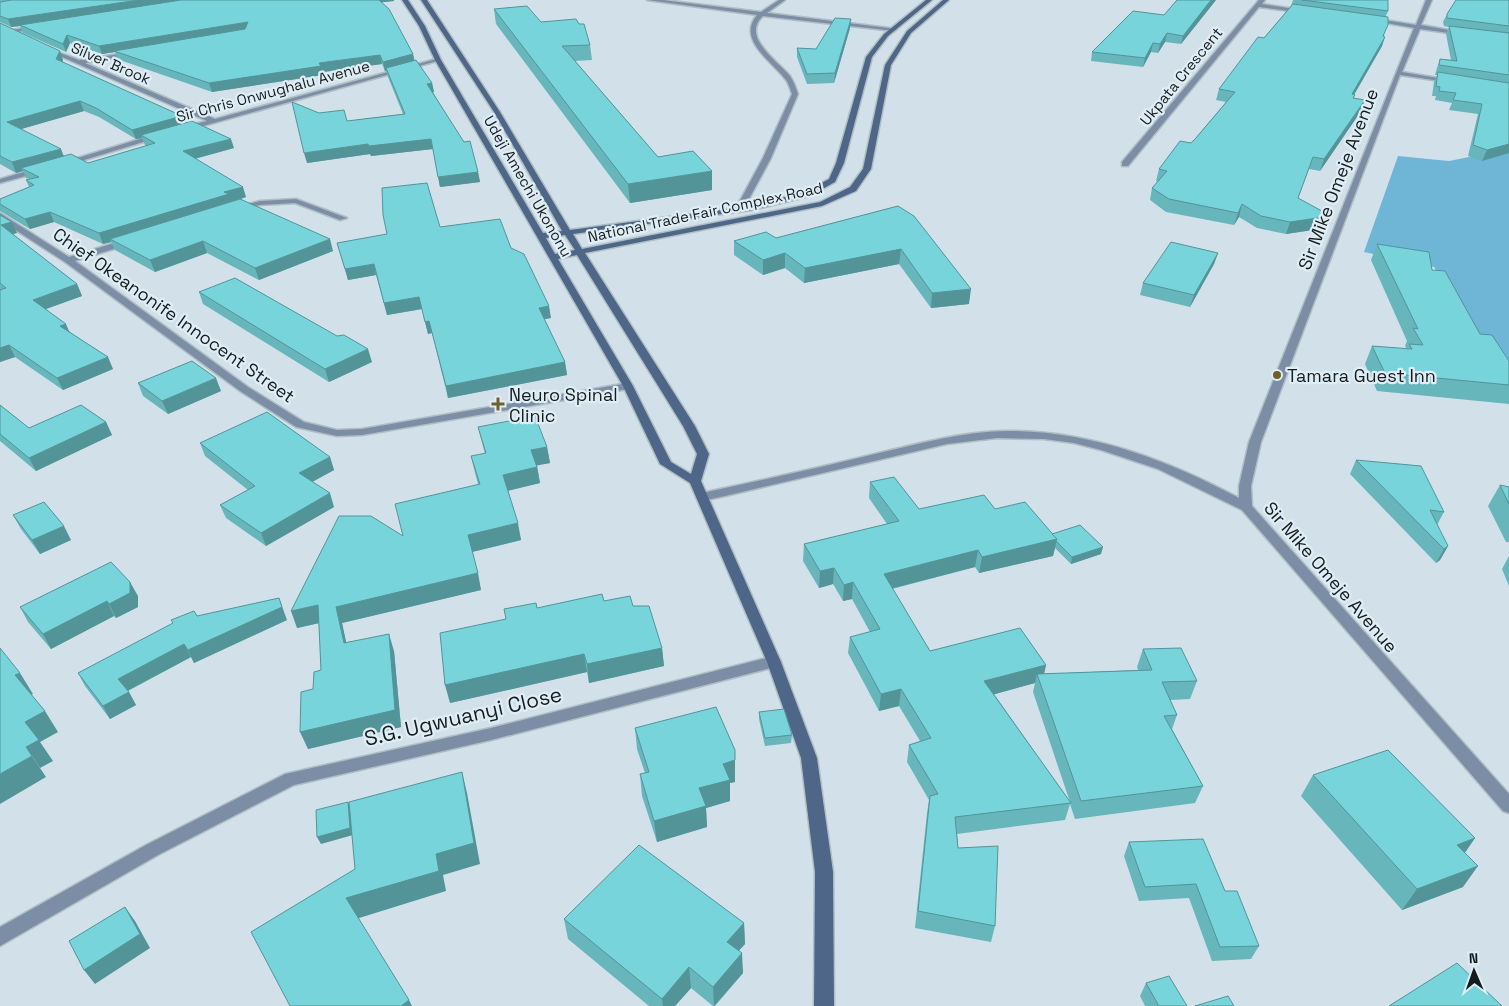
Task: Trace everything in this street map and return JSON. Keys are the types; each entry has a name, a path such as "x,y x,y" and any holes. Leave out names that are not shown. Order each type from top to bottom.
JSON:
{"main road":[{"name":"Udeji Amechi Ukononu","path":"405,0 422,26 438,60 628,386 666,464 694,481 703,454 688,426 567,231 497,112 424,0"},
{"name":"National Trade Fair Complex Road","path":"541,236 567,231 739,210 807,194 832,180 840,163 869,57 886,34 929,0"},
{"name":"National Trade Fair Complex Road","path":"553,257 822,204 853,189 867,169 888,64 909,32 946,0"},
{"path":"422,26 440,25"},
{"path":"694,481 774,662 809,758 824,872 824,1006"}],"street":[{"path":"650,0 894,29"},
{"path":"739,210 766,158 795,94 794,86 787,76 765,57 756,43 754,24 762,14 782,0"},
{"name":"Sir Mike Omeje Avenue","path":"1429,0 1398,73 1255,442 1245,486 1246,506 1509,806"},
{"name":"Ukpata Crescent","path":"1125,164 1260,2 1314,13"},
{"path":"1361,19 1472,34"},
{"path":"19,35 8,30 48,26"},
{"name":"Silver Brook","path":"36,43 214,121"},
{"path":"77,62 143,51"},
{"name":"Sir Chris Onwughalu Avenue","path":"176,131 438,60"},
{"path":"1398,73 1463,82"},
{"name":"Sir Chris Onwughalu Avenue","path":"56,165 167,134"},
{"path":"0,181 46,168"},
{"path":"227,211 260,203 296,201 343,218"},
{"name":"Chief Okeanonife Innocent Street","path":"0,216 68,260 244,389 300,425 337,433 362,432 628,386"},
{"path":"68,260 142,237"},
{"path":"702,498 954,440 1014,434 1064,439 1115,450 1152,461 1198,480 1246,506"},
{"name":"S.G. Ugwuanyi Close","path":"0,937 152,850 291,779 491,734 774,662"}],"shaded area":[{"path":"1509,149 1509,393 1434,267 1364,252 1398,156 1449,161"}],"building":[{"path":"12,0 139,0 8,19 0,16 0,2"},
{"path":"181,0 379,0 389,9 413,54 383,62 380,55 319,63 321,66 209,83 114,51 245,29 248,22 99,46 67,35 63,44 20,25"},
{"path":"1177,0 1211,0 1183,36 1167,33 1160,44 1153,43 1145,58 1092,52 1133,11 1164,15"},
{"path":"1302,0 1388,0 1388,11"},
{"path":"1456,0 1509,0 1509,26 1447,18 1447,14"},
{"path":"1293,4 1388,17 1388,25 1383,36 1385,37 1352,94 1355,95 1353,98 1365,100 1324,159 1313,157 1298,198 1331,216 1290,222 1261,216 1242,204 1238,213 1169,199 1152,188 1167,171 1159,169 1180,141 1191,143 1235,92 1219,89 1258,37 1264,38"},
{"path":"527,6 541,22 576,19 579,24 584,24 590,45 562,46 658,157 693,151 712,171 628,184 494,9"},
{"path":"835,18 851,19 835,73 807,74 797,48 816,49"},
{"path":"0,23 60,51 56,59 182,116 132,130 96,108 80,101 7,122 61,149 12,162 0,156"},
{"path":"1449,26 1509,33 1509,75 1439,65 1440,59 1457,61"},
{"path":"416,60 432,83 427,84 464,142 470,141 478,172 438,177 431,139 369,146 368,144 304,153 292,102 319,113 344,110 347,121 405,114 386,68"},
{"path":"1438,72 1509,83 1509,144 1487,150 1473,145 1482,104 1453,100 1456,93 1439,91 1440,87 1436,86"},
{"path":"192,121 231,139 183,151 243,187 224,192 229,194 99,233 50,212 25,219 0,204 0,199 34,185 26,180 39,177 21,168 71,154 88,163 155,143 141,135"},
{"path":"427,183 440,227 500,219 511,248 524,254 549,306 539,308 565,362 446,386 429,321 425,322 419,297 384,303 374,264 345,269 337,243 387,234 383,215 382,188"},
{"path":"240,199 330,239 255,268 203,241 150,260 110,239"},
{"path":"898,206 914,216 971,289 932,293 901,249 805,268 785,253 763,260 734,241 766,232 776,238"},
{"path":"0,215 12,222 1,225 77,284 33,300 66,324 60,326 108,357 57,378 9,345 0,348 0,290 6,288 0,283"},
{"path":"1171,242 1218,253 1194,295 1143,283"},
{"path":"1377,244 1429,252 1432,270 1445,271 1480,334 1492,335 1509,361 1509,385 1385,373 1372,346 1412,349 1409,344 1423,345 1413,328 1418,329"},
{"path":"235,278 337,336 344,335 368,349 325,369 199,292"},
{"path":"192,361 216,378 162,401 138,383"},
{"path":"0,405 29,428 81,405 106,422 29,458 0,434"},
{"path":"267,412 330,457 299,473 330,493 261,533 220,505 255,486 200,443"},
{"path":"535,416 547,447 531,450 537,467 503,475 518,523 468,535 478,573 336,607 344,643 389,634 395,710 300,732 301,692 313,689 314,672 321,670 318,605 291,611 339,516 371,516 403,536 395,504 480,484 471,456 486,453 478,427"},
{"path":"1356,460 1421,466 1444,512 1430,510 1448,546 1444,549"},
{"path":"894,477 919,509 984,495 995,509 1025,502 1057,539 982,557 978,550 884,574 930,651 1020,628 1046,665 984,681 1071,803 955,817 958,848 998,846 995,926 918,911 930,796 938,794 909,745 931,738 901,689 881,694 850,637 880,629 853,582 844,585 834,568 820,571 804,544 899,521 870,482"},
{"path":"1500,485 1509,487 1509,504"},
{"path":"44,502 64,526 32,540 13,515"},
{"path":"1080,525 1103,547 1072,557 1056,541 1057,539 1052,534"},
{"path":"111,562 130,582 130,593 109,604 107,601 43,634 20,607"},
{"path":"602,594 604,601 630,596 633,606 649,606 662,648 587,664 584,654 445,685 440,633 506,619 504,609 536,603 537,608"},
{"path":"279,598 282,607 188,650 184,644 118,679 129,692 103,706 78,673 173,623 171,620 194,611 197,616"},
{"path":"0,648 20,673 15,675 45,711 25,722 39,740 26,747 32,756 0,774"},
{"path":"1181,648 1197,681 1162,682 1177,715 1164,716 1203,786 1081,801 1037,674 1152,670 1143,649"},
{"path":"716,707 735,750 735,760 723,764 730,780 699,788 706,806 654,821 640,774 649,772 635,728"},
{"path":"784,709 792,735 765,738 759,712"},
{"path":"1388,750 1475,838 1457,845 1478,866 1417,889 1313,775"},
{"path":"462,772 474,843 436,854 439,871 346,898 409,1000 401,1006 290,1006 251,932 355,869 349,802"},
{"path":"348,802 350,828 317,837 316,810"},
{"path":"1203,839 1225,891 1237,891 1259,946 1220,947 1196,884 1145,887 1129,842"},
{"path":"639,845 744,923 727,942 742,953 713,987 689,967 662,999 564,919"},
{"path":"125,907 140,934 84,970 69,941"},
{"path":"1457,963 1502,1006 1389,1006"},
{"path":"1169,976 1187,1006 1159,1006 1146,983"},
{"path":"1228,996 1234,1006 1195,1006"}],"place":[{"name":"Tamara Guest Inn","path":"1277,375"},
{"name":"Neuro Spinal Clinic","path":"498,404"}]}
